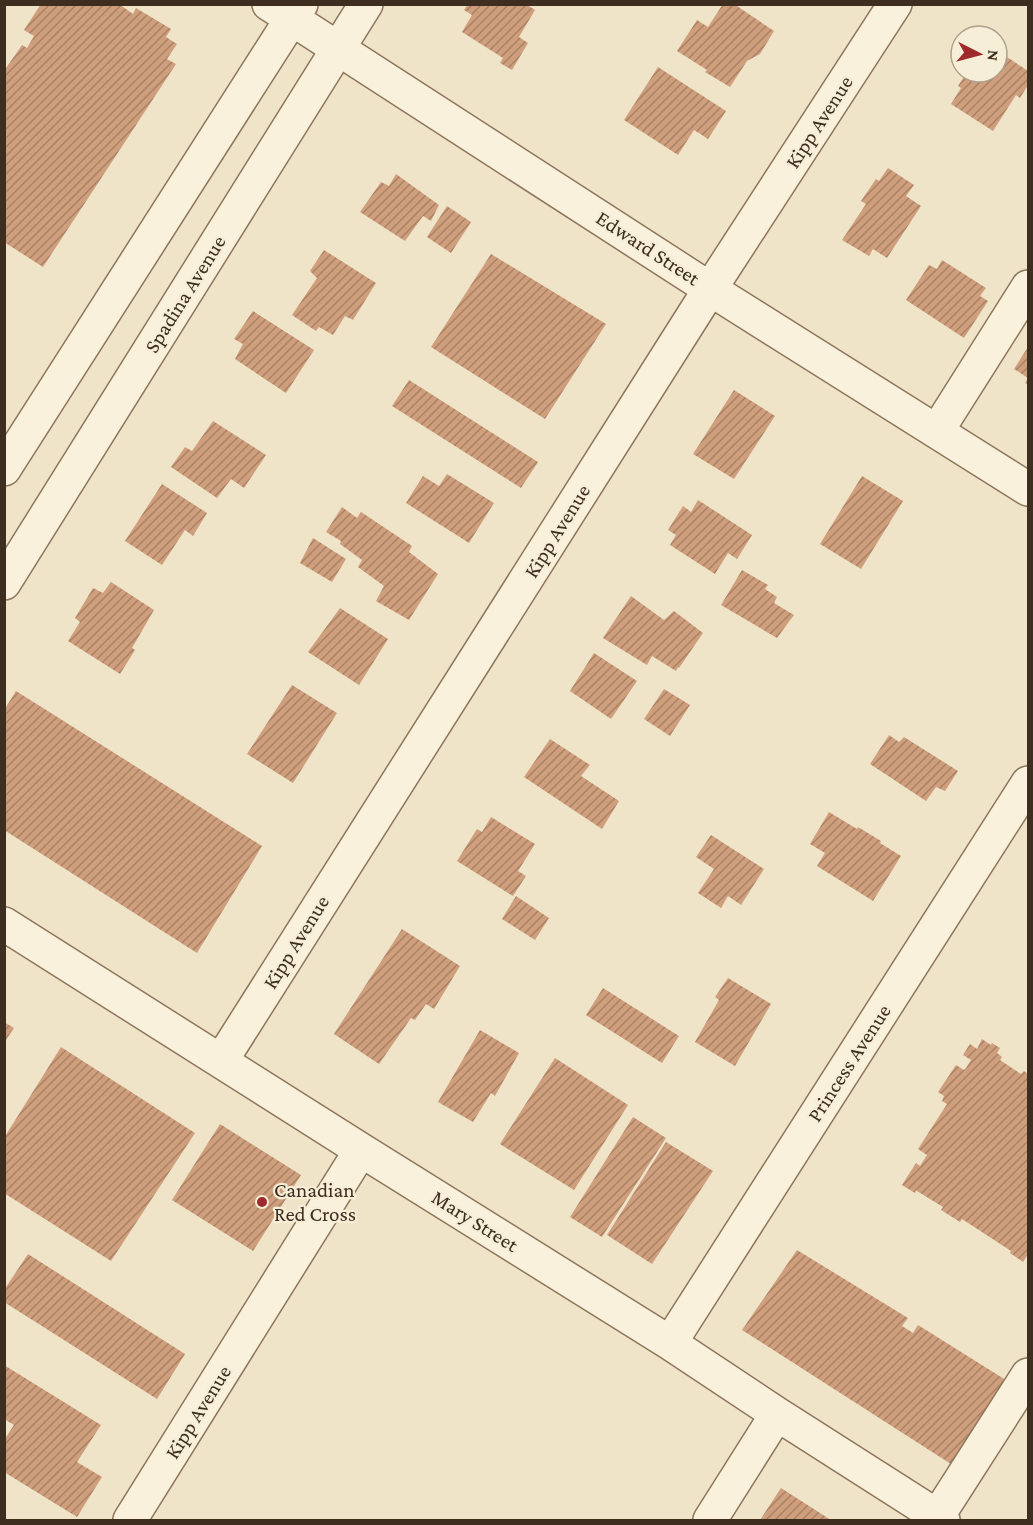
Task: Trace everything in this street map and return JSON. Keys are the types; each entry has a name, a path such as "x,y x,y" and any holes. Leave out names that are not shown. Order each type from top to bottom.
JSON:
{"street":[{"name":"Spadina Avenue","path":"4,583 366,4"},
{"name":"Kipp Avenue","path":"221,1060 710,289 895,4"},
{"name":"Edward Street","path":"287,9 338,49 710,289 1029,489"},
{"path":"4,470 287,9"},
{"path":"937,431 1029,287"},
{"name":"Princess Avenue","path":"670,1343 1029,783"},
{"name":"Mary Street","path":"4,924 670,1343 940,1519"},
{"name":"Kipp Avenue","path":"130,1521 361,1150"},
{"path":"940,1519 1029,1375"},
{"path":"710,1521 777,1414"}],"building":[{"path":"41,4 119,4 133,14 136,8 171,29 166,37 177,44 167,59 176,64 43,267 4,242 4,71 22,45 27,48 34,36 24,30"},
{"path":"468,4 526,4 535,10 519,37 528,43 512,70 500,63 503,58 462,32 472,15 464,10"},
{"path":"723,4 734,4 774,31 760,54 747,61 730,87 677,51 697,20 708,27"},
{"path":"1009,58 1028,71 1028,85 1020,98 1016,95 993,131 951,104 961,88 958,86 959,84 1009,84"},
{"path":"658,67 726,111 708,139 694,130 678,155 624,120"},
{"path":"888,168 914,185 906,196 921,206 887,258 873,249 869,256 842,240 866,204 861,201 876,179 879,181"},
{"path":"396,174 439,205 431,221 423,216 405,241 360,212 381,182 389,186"},
{"path":"447,206 471,222 451,253 427,237"},
{"path":"324,250 376,283 353,320 345,316 333,335 319,327 316,331 292,315 317,278 310,271"},
{"path":"491,254 606,324 545,419 431,347"},
{"path":"942,260 986,288 980,296 988,301 964,338 906,300 929,265 937,269"},
{"path":"253,311 314,350 286,393 235,359 243,344 234,339"},
{"path":"1028,347 1028,378 1014,369"},
{"path":"409,380 538,462 521,488 392,406"},
{"path":"734,390 775,416 734,479 693,454"},
{"path":"213,421 266,455 244,488 231,479 217,498 171,467 185,447 192,451"},
{"path":"447,474 494,503 469,543 406,503 423,476 439,486"},
{"path":"862,476 903,501 861,569 820,544"},
{"path":"162,484 207,513 193,536 185,530 162,565 125,541"},
{"path":"698,500 752,535 737,559 728,553 715,574 670,545 676,535 668,530 683,506 691,512"},
{"path":"342,507 357,518 361,512 412,546 409,552 438,574 409,620 376,601 384,586 358,567 362,560 340,544 341,541 326,532"},
{"path":"313,538 346,559 332,582 300,563"},
{"path":"742,570 768,585 765,589 777,597 774,603 794,615 777,638 721,605"},
{"path":"111,582 154,610 132,648 135,650 120,674 68,641 80,622 75,618 93,588 103,593"},
{"path":"631,596 664,620 674,611 703,633 676,671 652,656 647,665 603,638"},
{"path":"340,608 388,639 359,685 308,652"},
{"path":"594,653 637,681 611,719 570,691"},
{"path":"292,685 337,713 293,783 247,754"},
{"path":"664,689 690,705 670,736 644,719"},
{"path":"16,691 262,846 197,953 4,830 4,710"},
{"path":"889,735 899,742 904,737 958,771 945,791 936,787 926,801 870,764"},
{"path":"550,739 590,765 581,776 619,801 602,829 524,777"},
{"path":"829,812 881,841 880,843 901,856 873,901 817,866 825,853 810,844"},
{"path":"491,817 535,844 518,871 526,876 513,896 457,861 477,829 482,832"},
{"path":"711,835 764,869 741,905 728,896 721,908 698,893 714,869 696,857"},
{"path":"516,896 549,918 535,940 502,919"},
{"path":"402,929 460,966 434,1009 426,1004 415,1020 411,1018 379,1064 334,1034"},
{"path":"728,978 771,1004 735,1066 695,1042 719,1000 715,997"},
{"path":"603,988 679,1036 662,1063 586,1015"},
{"path":"4,1022 14,1028 4,1043"},
{"path":"480,1030 519,1053 495,1096 491,1093 473,1122 438,1102"},
{"path":"982,1039 1000,1048 997,1053 1002,1057 1000,1060 1021,1074 1024,1071 1028,1074 1028,1254 1023,1262 1010,1253 1011,1251 962,1219 960,1222 941,1210 943,1207 916,1190 915,1193 902,1185 916,1163 920,1166 927,1155 918,1149 947,1104 942,1101 944,1096 938,1092 956,1065 964,1070 966,1068 971,1060 963,1055 970,1044 977,1049"},
{"path":"61,1047 195,1133 111,1261 4,1193 4,1138"},
{"path":"555,1058 628,1105 574,1190 500,1144"},
{"path":"633,1117 666,1138 602,1237 570,1217"},
{"path":"220,1124 301,1175 253,1251 172,1200"},
{"path":"666,1142 713,1171 652,1264 607,1235"},
{"path":"797,1250 908,1318 902,1326 913,1333 918,1325 1009,1382 954,1466 742,1330"},
{"path":"28,1254 185,1354 157,1399 4,1302 4,1290"},
{"path":"4,1365 101,1425 77,1462 102,1477 77,1517 4,1472 4,1440 14,1425 4,1419"},
{"path":"781,1488 831,1520 760,1520"}],"place":[{"name":"Canadian Red Cross","path":"262,1202"}]}
